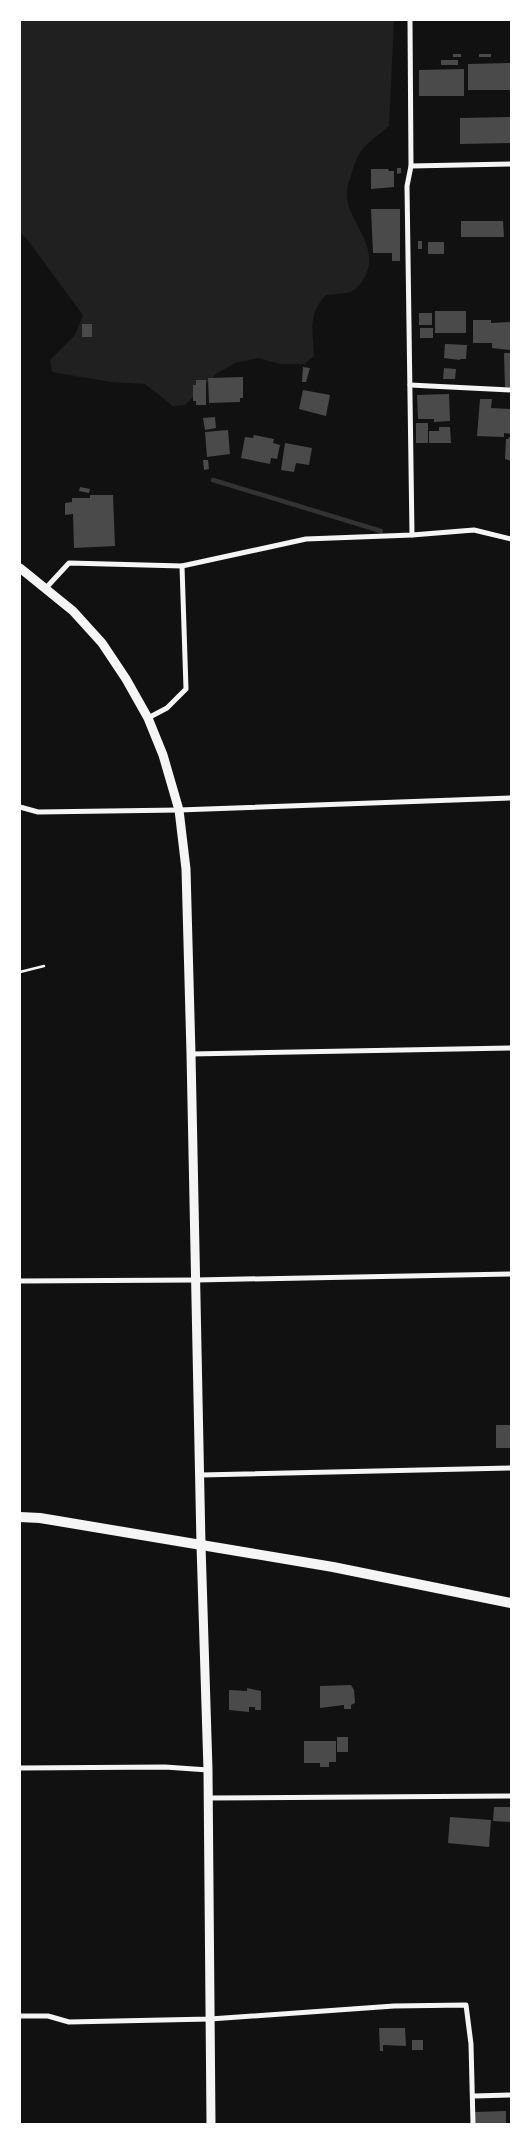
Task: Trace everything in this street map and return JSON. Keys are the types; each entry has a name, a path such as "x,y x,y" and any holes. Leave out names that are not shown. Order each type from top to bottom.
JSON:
{"main road":[{"path":"20,1517 40,1518 332,1567 511,1603"}],"street":[{"path":"410,20 411,166 407,186 412,535"},
{"path":"411,166 511,164"},
{"path":"410,386 511,390"},
{"path":"45,589 69,563 182,566 306,539 412,535 474,530 511,539"},
{"path":"148,718 167,708 186,689 182,566"},
{"path":"20,568 73,611 102,642 126,678 148,718 163,755 179,810 186,869 191,1054 201,1545 208,1770 212,2124"},
{"path":"20,807 38,812 179,810 511,798"},
{"path":"191,1054 511,1048"},
{"path":"20,1281 196,1280 511,1274"},
{"path":"201,1475 511,1468"},
{"path":"20,1768 165,1767 208,1770"},
{"path":"208,1798 511,1796"},
{"path":"20,2016 48,2016 69,2022 210,2019 394,2006 466,2005 474,2096 473,2124"},
{"path":"474,2096 511,2095"}],"path":[{"path":"20,972 44,966"}],"shaded area":[{"path":"20,20 394,20 389,126 369,142 360,153 347,189 351,211 369,252 369,263 366,274 359,286 351,292 326,295 320,302 312,323 314,356 305,364 280,364 258,358 235,363 216,374 185,405 173,406 145,384 111,382 52,372 50,360 75,335 83,315 26,238 20,233"}],"building":[{"path":"453,54 461,54 461,57 453,57"},
{"path":"479,54 491,54 491,57 479,57"},
{"path":"441,60 458,60 458,65 441,65"},
{"path":"511,63 511,90 468,90 468,64"},
{"path":"464,69 464,96 419,96 419,70"},
{"path":"511,117 511,143 460,144 460,118"},
{"path":"397,168 401,168 401,173 397,174"},
{"path":"371,169 394,171 394,187 371,189"},
{"path":"371,209 400,209 400,261 392,261 392,253 373,253"},
{"path":"461,221 503,221 504,237 461,237"},
{"path":"418,241 422,241 422,249 418,249"},
{"path":"428,242 444,242 444,254 428,254"},
{"path":"435,311 466,311 466,333 435,333"},
{"path":"419,313 432,313 432,325 419,325"},
{"path":"473,320 491,320 491,323 510,322 511,350 492,348 492,343 473,343"},
{"path":"82,324 92,324 92,337 82,337"},
{"path":"420,328 433,328 433,338 420,338"},
{"path":"445,344 467,345 466,359 444,358"},
{"path":"504,353 511,353 511,387 505,387"},
{"path":"303,367 310,368 306,382 302,382"},
{"path":"444,368 456,369 455,379 443,379"},
{"path":"243,377 243,398 240,398 240,402 209,403 208,378"},
{"path":"196,380 206,380 206,405 196,405 196,401 193,401 193,385 196,385"},
{"path":"303,390 330,395 326,416 299,409"},
{"path":"449,394 450,421 434,422 434,419 418,419 417,395"},
{"path":"480,399 492,399 491,408 511,409 511,434 504,433 504,437 477,436"},
{"path":"215,417 216,428 205,430 203,418"},
{"path":"416,423 428,423 428,443 416,443"},
{"path":"439,427 450,427 451,443 429,443 429,431 439,431"},
{"path":"228,430 230,454 207,457 205,432"},
{"path":"254,435 274,439 273,443 280,445 277,459 271,458 270,464 241,458 245,437 253,438"},
{"path":"511,437 511,461 505,459 506,439"},
{"path":"285,443 312,448 309,465 296,463 294,472 281,470"},
{"path":"203,460 208,460 209,469 204,470"},
{"path":"80,487 90,489 89,493 79,491"},
{"path":"90,495 113,495 115,546 74,548 73,514 65,515 65,503 72,502 72,498 90,498"},
{"path":"496,1425 511,1425 511,1448 496,1448"},
{"path":"351,1685 354,1690 355,1703 351,1705 351,1709 344,1709 344,1705 320,1708 320,1686"},
{"path":"247,1688 261,1691 261,1710 249,1707 249,1712 229,1710 229,1690 247,1691"},
{"path":"337,1737 348,1737 348,1752 337,1752"},
{"path":"304,1741 336,1741 336,1762 329,1762 329,1767 320,1767 320,1763 304,1763"},
{"path":"494,1807 511,1807 511,1822 493,1821"},
{"path":"450,1817 491,1820 489,1847 448,1843"},
{"path":"379,2028 405,2028 406,2046 383,2045 383,2051 380,2051"},
{"path":"412,2040 423,2040 423,2050 412,2050"},
{"path":"506,2111 506,2124 475,2124 475,2112"}],"waterway":[{"path":"213,480 381,531"}]}
